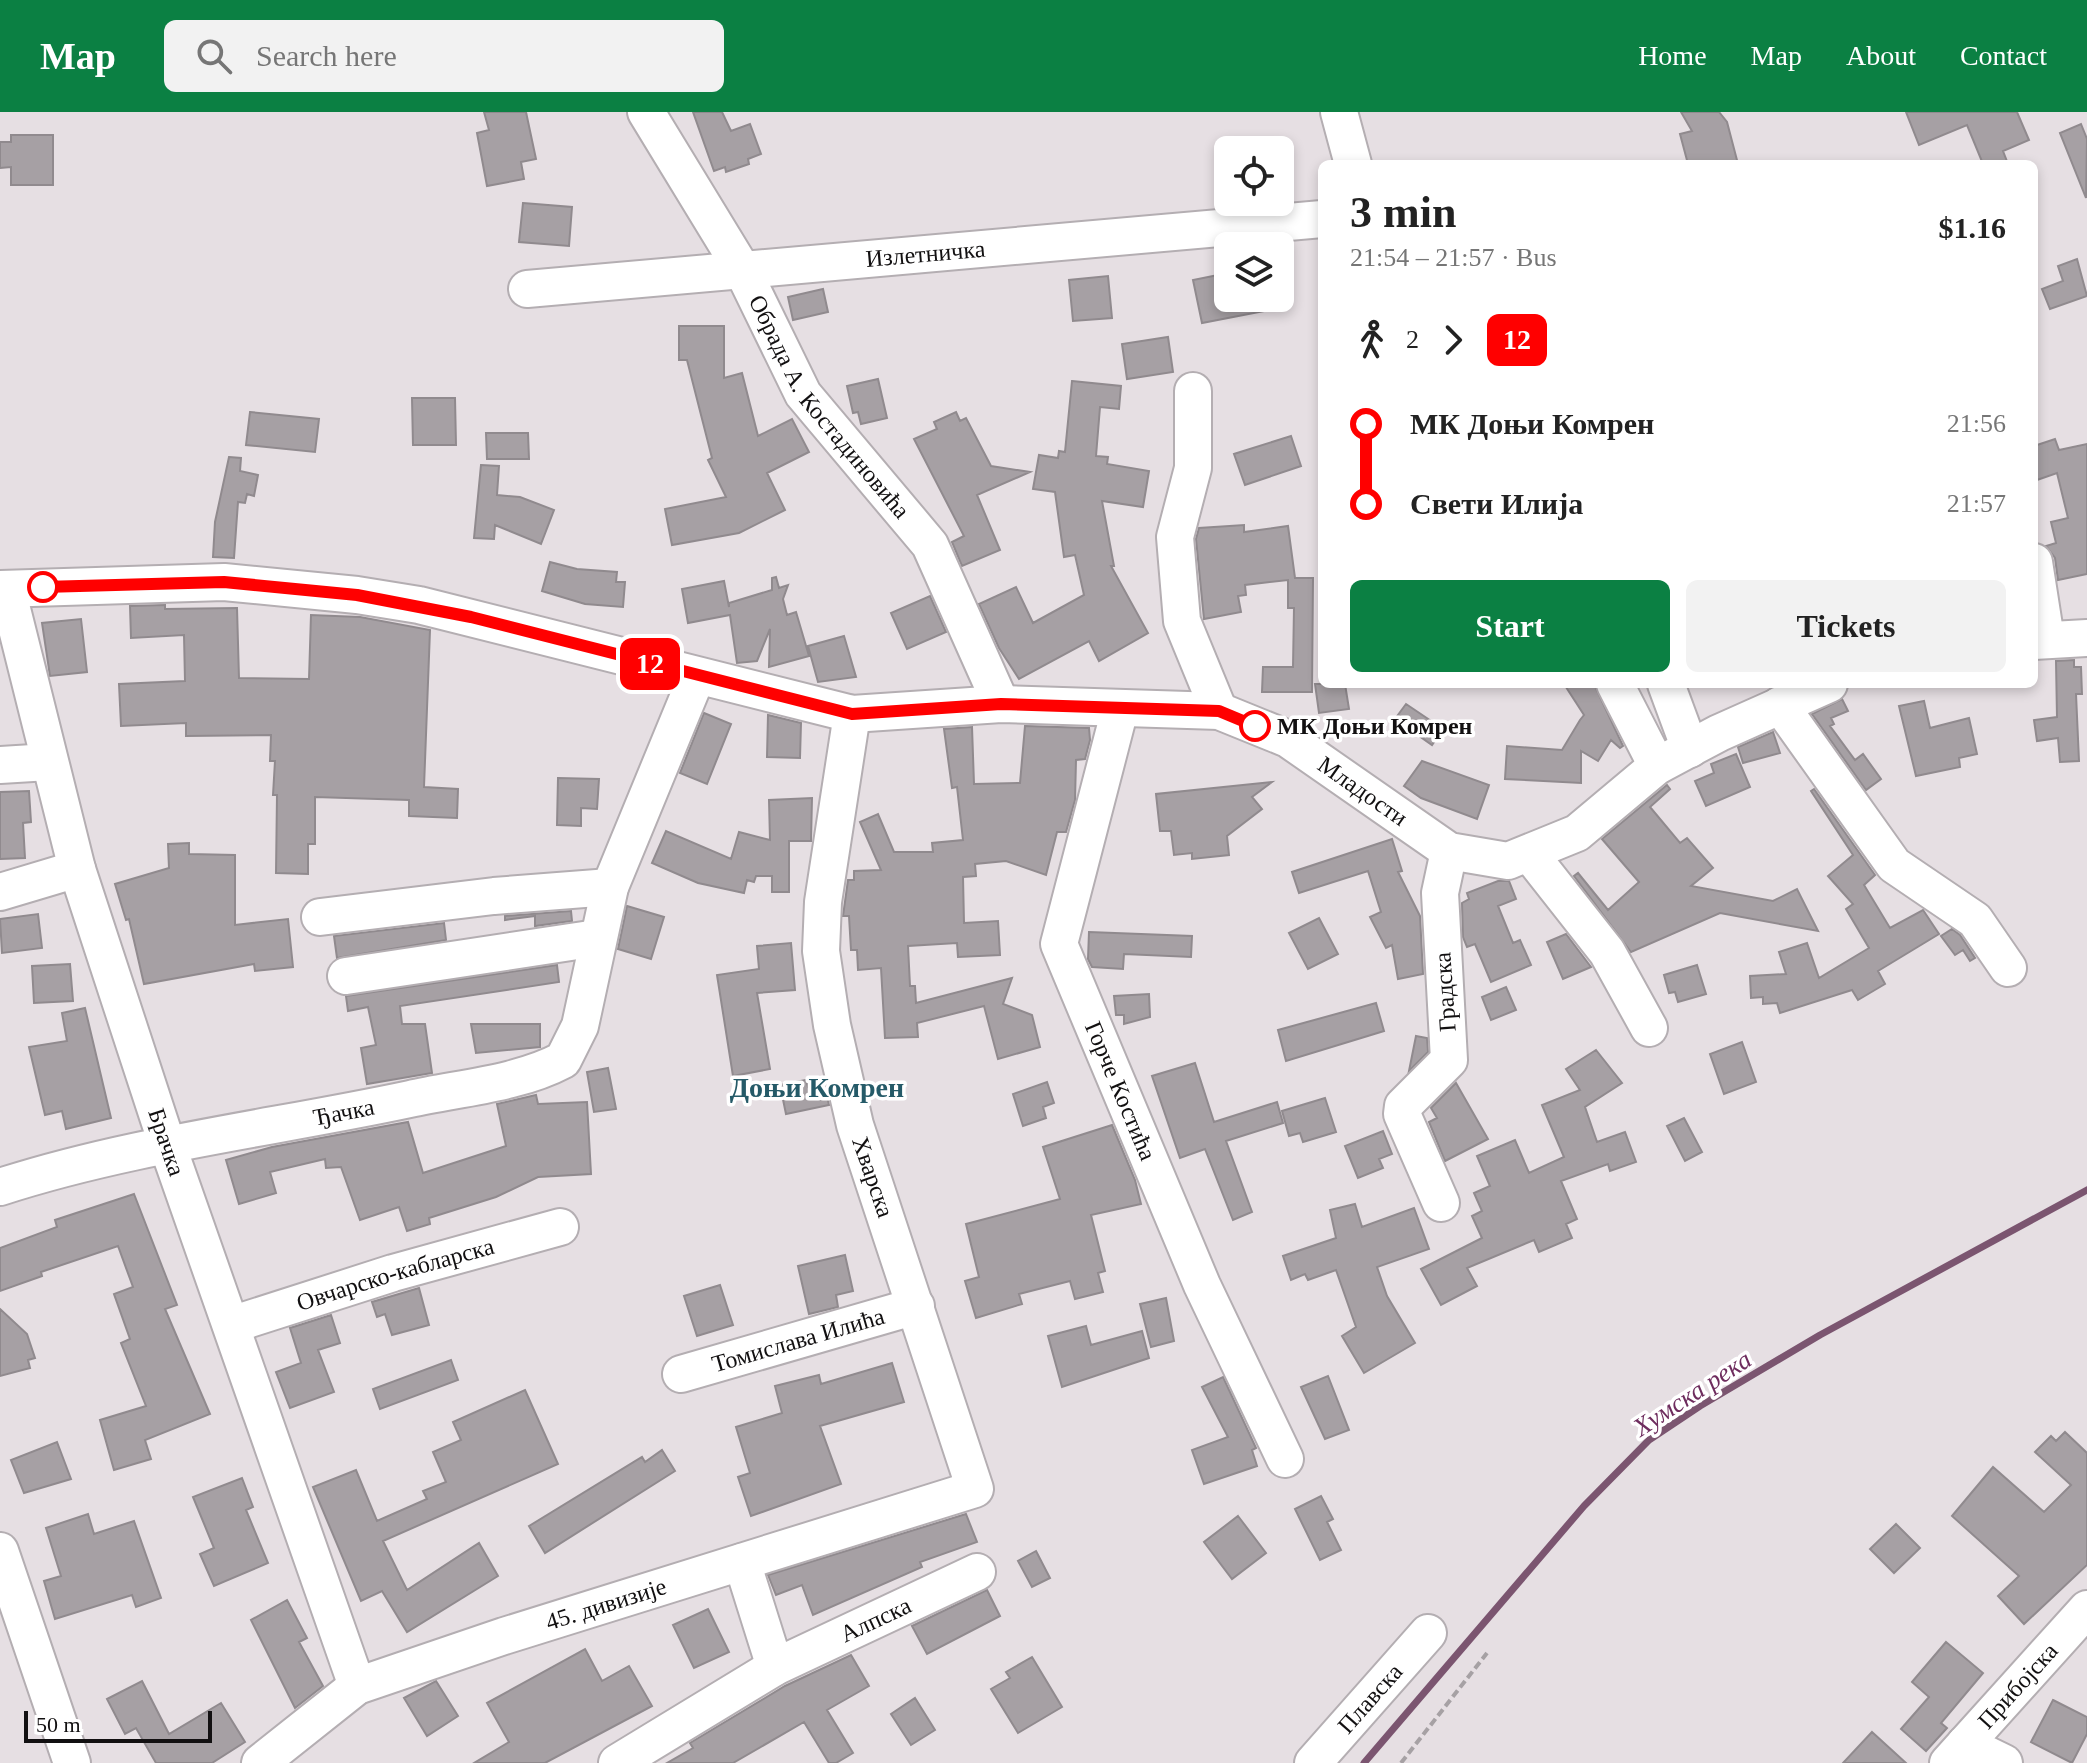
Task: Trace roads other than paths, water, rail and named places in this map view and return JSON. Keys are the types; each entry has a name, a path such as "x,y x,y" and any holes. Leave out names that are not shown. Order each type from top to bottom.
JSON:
{"street":[{"name":"Обрада А. Костадиновића","path":"646,112 743,271 803,394 930,545 1001,704"},
{"path":"1339,112 1352,160"},
{"name":"Излетничка","path":"527,289 1318,219"},
{"path":"1193,391 1193,468 1175,537 1182,621 1219,711"},
{"name":"Младости","path":"3,589 224,582 357,595 435,608 852,714 1001,704 1219,711 1288,739 1449,851 1508,861 1577,833 1657,766 1788,696 1815,688"},
{"name":"Брачка","path":"3,589 77,869 168,1147 357,1686"},
{"path":"2038,614 2040,640 2087,638"},
{"name":"Ђачка","path":"0,1187 110,1156 168,1147 548,1068 563,1060 580,1026 610,887 697,676"},
{"path":"1617,688 1657,766"},
{"path":"1667,688 1690,749"},
{"path":"1788,696 1894,865 1975,920 2008,968"},
{"name":"Горче Костића","path":"1120,709 1059,944 1202,1285 1285,1459"},
{"name":"Хварска","path":"852,714 823,902 821,951 832,1025 855,1125 975,1489"},
{"path":"0,765 49,762"},
{"name":"Градска","path":"1441,1203 1402,1114 1403,1106 1449,1060 1442,983 1440,893 1449,851"},
{"path":"1529,853 1607,952 1649,1028"},
{"path":"0,892 77,869"},
{"path":"320,917 494,896 610,887"},
{"path":"346,976 597,938"},
{"name":"Овчарско-кабларска","path":"231,1325 393,1273 560,1227"},
{"name":"Томислава Илића","path":"681,1374 916,1306"},
{"name":"45. дивизије","path":"260,1763 357,1686 975,1489"},
{"path":"0,1551 72,1763"},
{"path":"742,1562 775,1667"},
{"name":"Алпска","path":"617,1763 775,1667 977,1572"},
{"name":"Прибојска","path":"1956,1754 2087,1610"},
{"name":"Плавска","path":"1313,1763 1428,1633"},
{"path":"1956,1754 2004,1763"}],"waterway":[{"name":"Хумска река","path":"1364,1763 1584,1506 1649,1440 1820,1335 2087,1190"}],"place":[{"name":"МК Доњи Комрен","path":"1255,726"}],"district":[{"name":"Доњи Комрен","path":"817,1087"}]}
